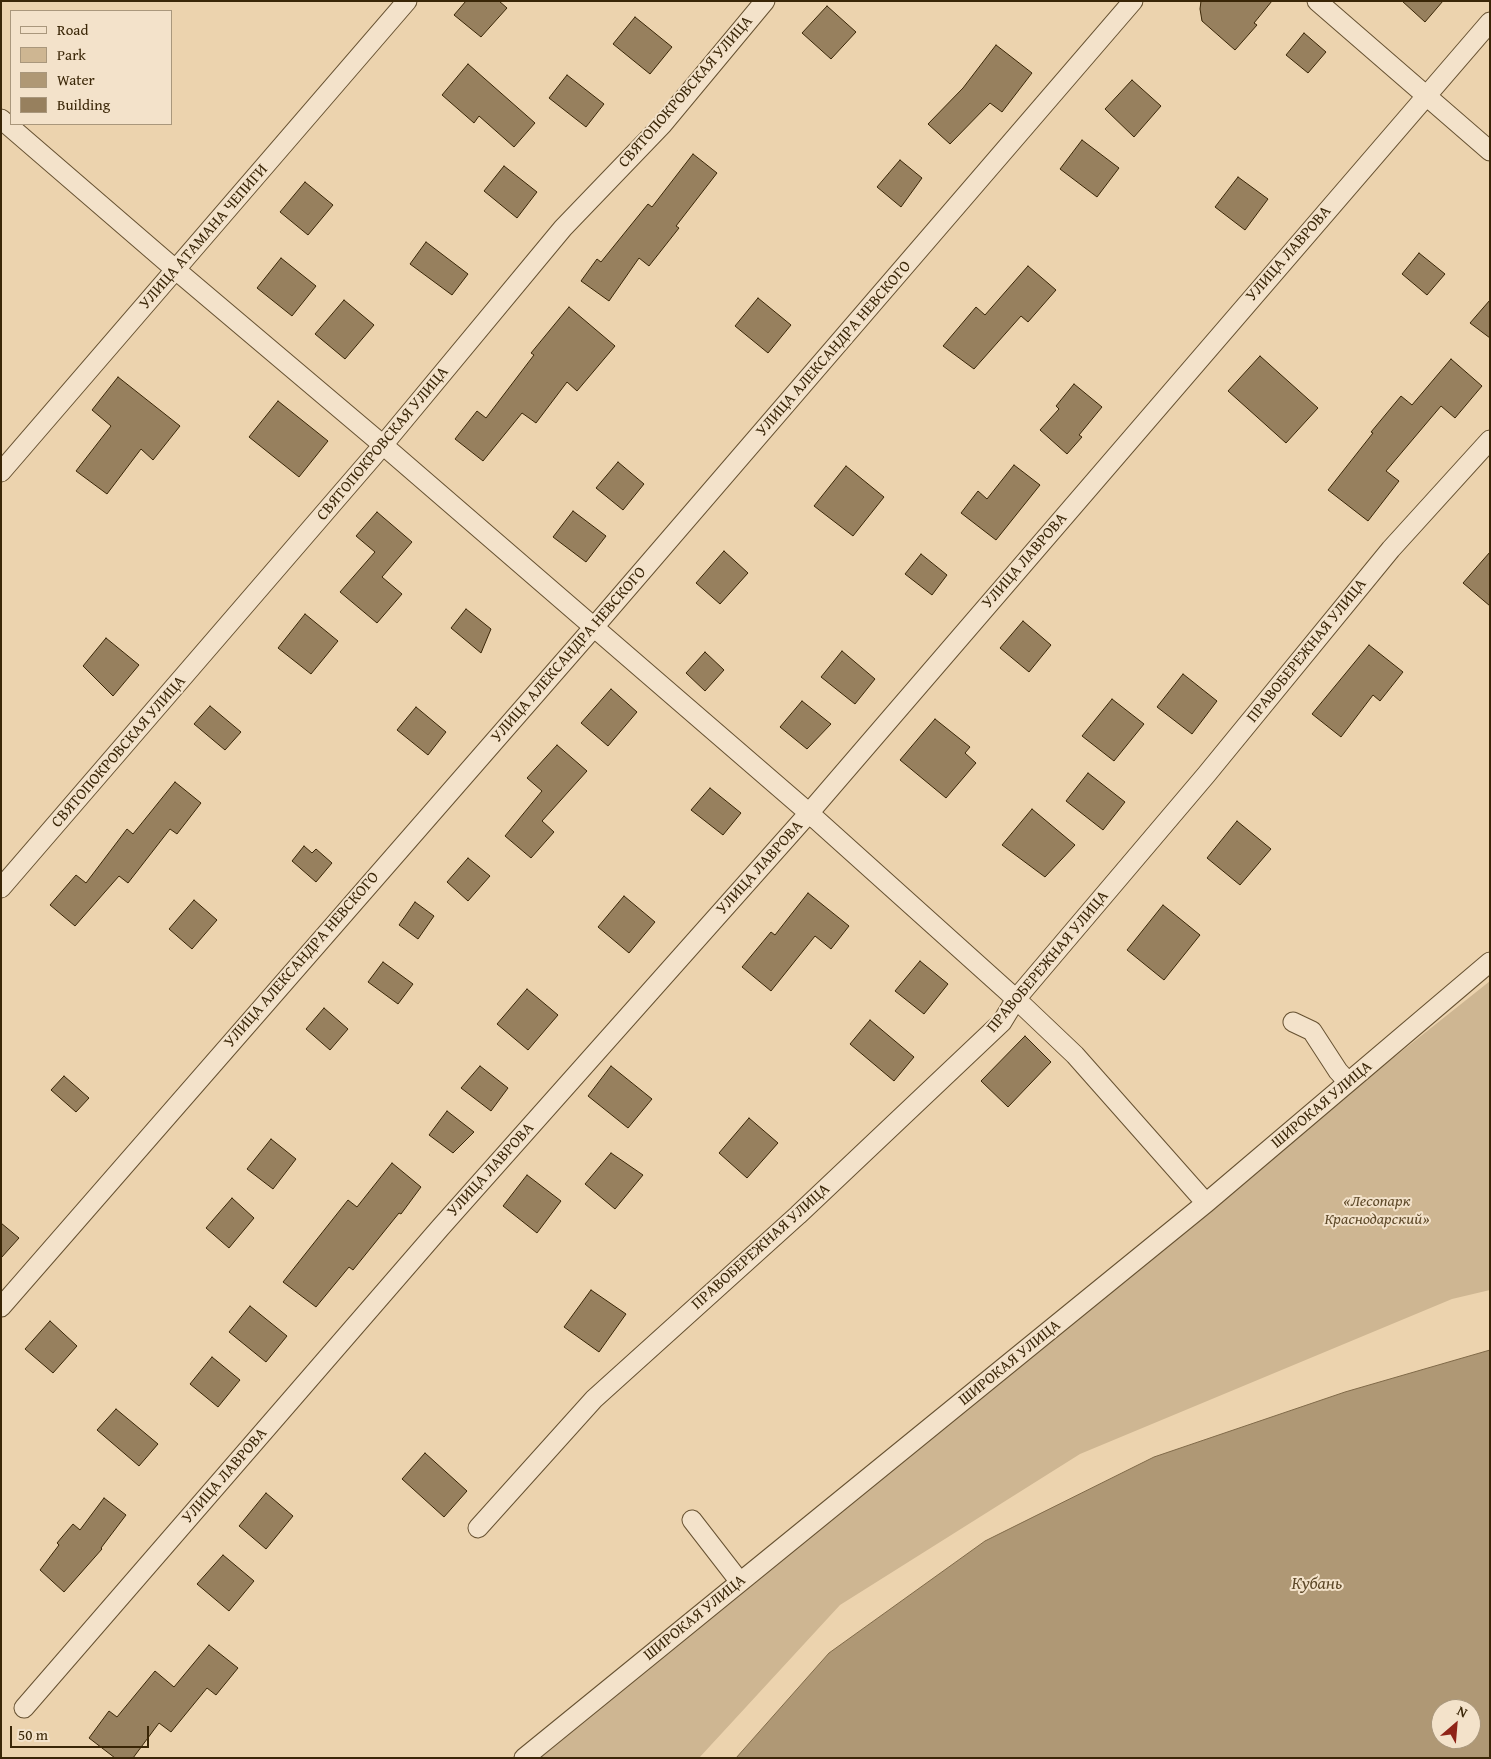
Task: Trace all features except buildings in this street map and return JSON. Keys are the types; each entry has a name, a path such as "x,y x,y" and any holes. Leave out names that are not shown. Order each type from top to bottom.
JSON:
{"street":[{"name":"УЛИЦА АТАМАНА ЧЕПИГИ","path":"1,472 407,1"},
{"name":"СВЯТОПОКРОВСКАЯ УЛИЦА","path":"1,888 383,445 563,228 662,126 765,1"},
{"name":"УЛИЦА АЛЕКСАНДРА НЕВСКОГО","path":"1,1306 594,627 1133,1"},
{"path":"1317,1 1490,151"},
{"name":"УЛИЦА ЛАВРОВА","path":"24,1708 440,1228 809,813 1490,22"},
{"path":"1,119 383,445 809,813 1016,999 1075,1055 1206,1203"},
{"name":"ПРАВОБЕРЕЖНАЯ УЛИЦА","path":"478,1528 594,1399 833,1182 1002,1022 1016,999 1206,775 1391,549 1490,440"},
{"name":"ШИРОКАЯ УЛИЦА","path":"524,1758 1206,1203 1490,962"},
{"path":"1293,1022 1312,1031 1338,1071 1348,1082"},
{"path":"692,1520 740,1582"}],"green space":[{"name":"«Лесопарк Краснодарский»","path":"1490,981 1490,1290 1452,1299 1080,1454 840,1605 699,1758 513,1758"}],"water":[{"name":"Кубань","path":"1490,1350 1490,1758 736,1758 829,1653 985,1541 1154,1457 1345,1392"}]}
